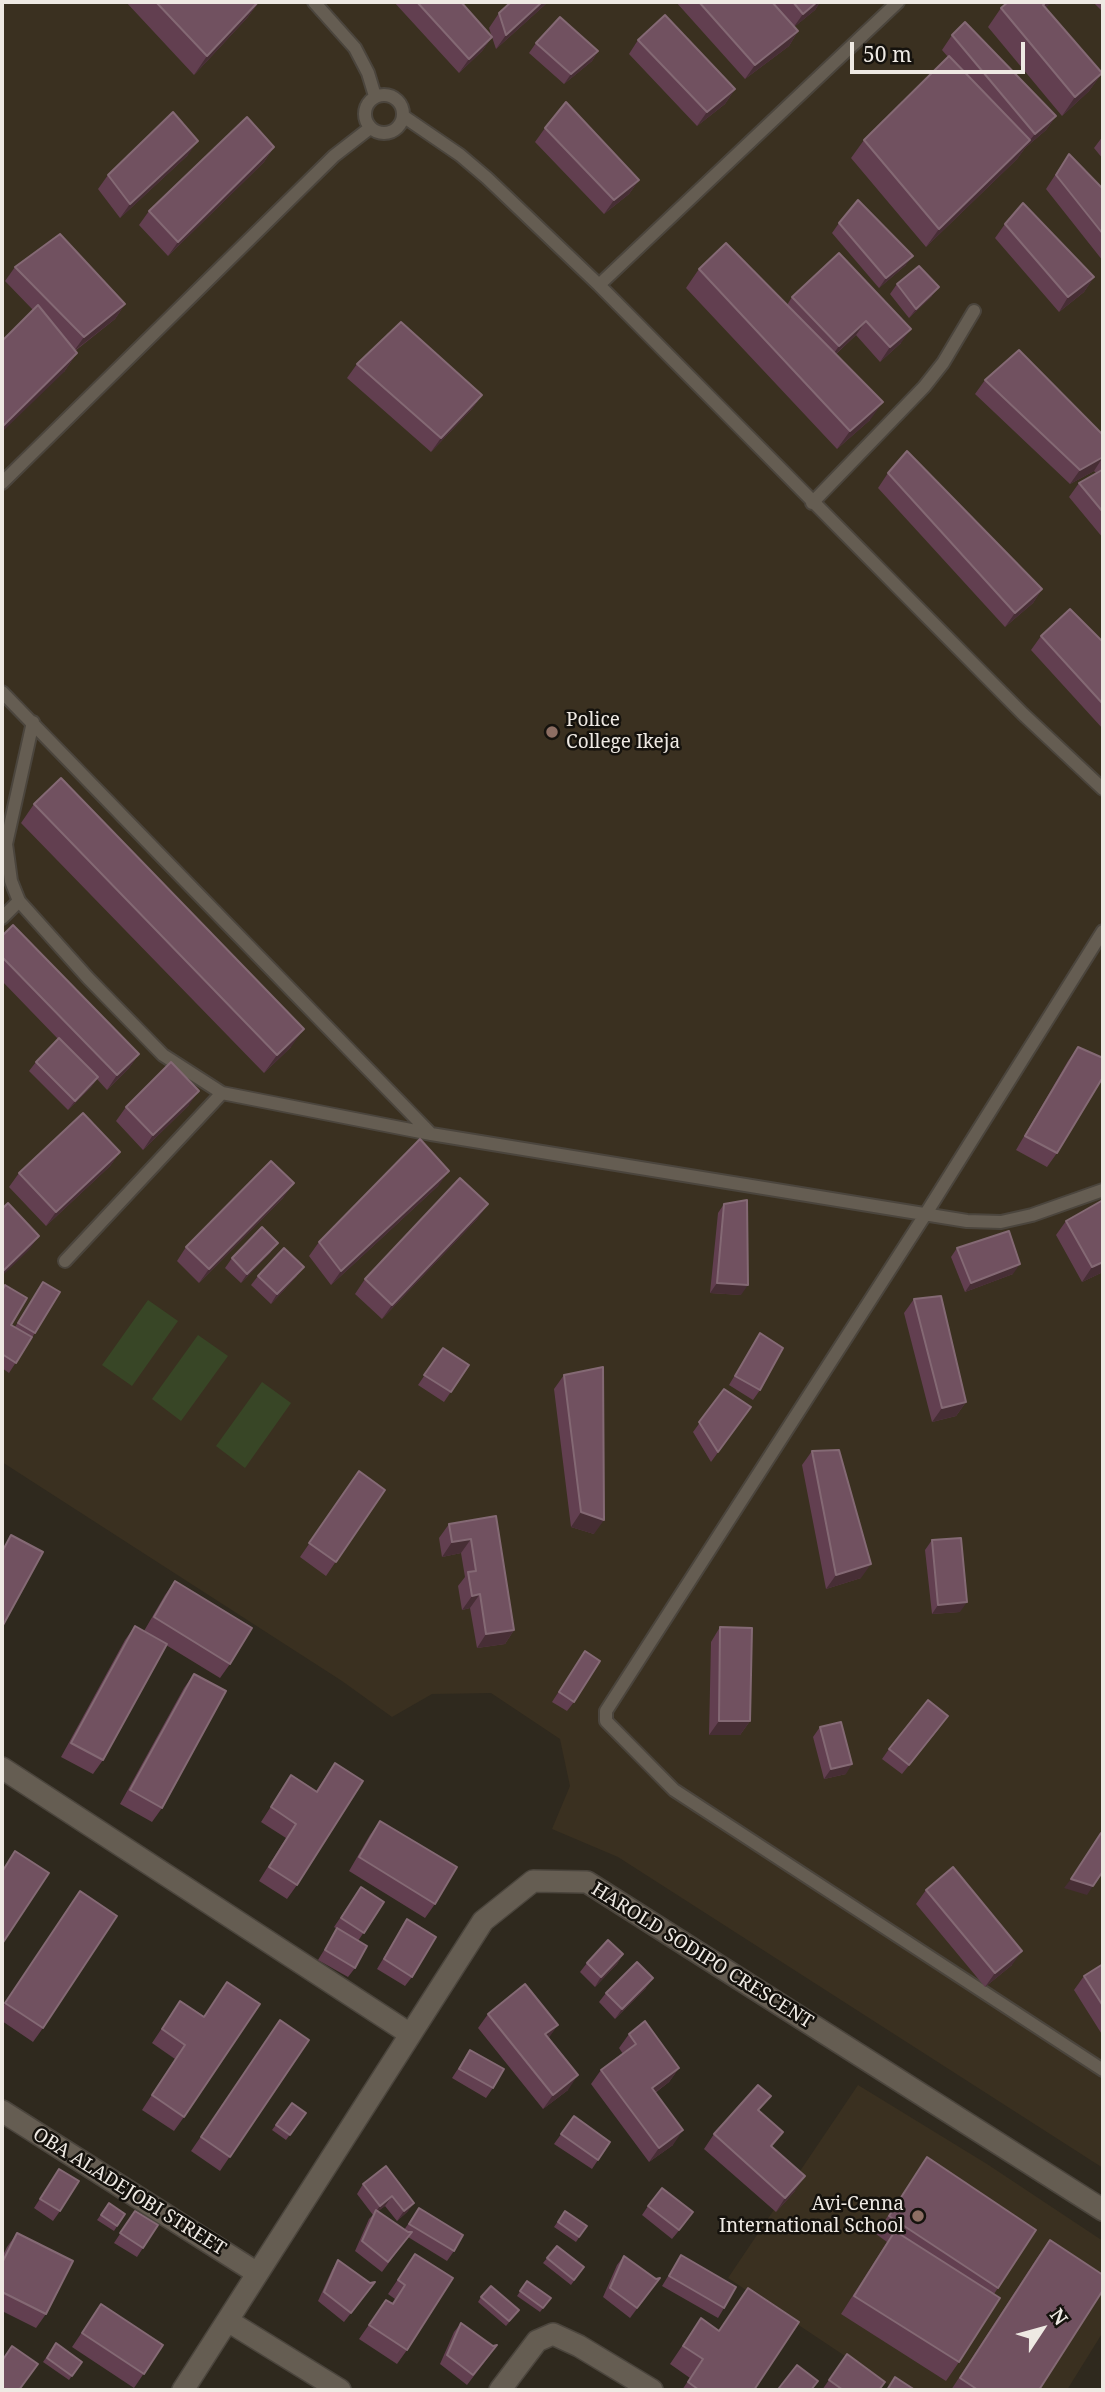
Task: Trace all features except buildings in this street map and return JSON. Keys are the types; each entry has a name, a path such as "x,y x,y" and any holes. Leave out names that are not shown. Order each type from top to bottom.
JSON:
{"street":[{"path":"2,1768 411,2034"},
{"name":"HAROLD SODIPO CRESCENT","path":"183,2390 482,1922 533,1881 587,1882 1103,2210"},
{"name":"OBA ALADEJOBI STREET","path":"2,2111 257,2273"},
{"path":"228,2321 340,2390"},
{"path":"500,2390 537,2341 552,2334 579,2346 652,2390"}],"lane":[{"path":"314,2 355,48 368,73 375,96"},
{"path":"599,285 898,2"},
{"path":"386,95 395,98 402,106 403,116 395,131 377,133 365,120 364,110 375,96 386,95"},
{"path":"403,116 460,155 487,178 599,285 812,503 1023,714 1103,789"},
{"path":"2,483 334,156 370,128"},
{"path":"812,503 924,387 943,363 974,311"},
{"path":"2,692 430,1134"},
{"path":"33,722 6,844 11,881 19,901 88,978 163,1055 222,1093 430,1134 967,1222 1000,1222 1032,1215 1103,1190"},
{"path":"2,918 19,901"},
{"path":"1103,931 925,1215 606,1711 606,1721 674,1790 1103,2070"},
{"path":"65,1261 222,1093"}],"shaded area":[{"name":"Police College Ikeja","path":"2,2 1103,2 1103,2168 618,1857 552,1829 570,1786 560,1739 491,1693 432,1694 392,1717 342,1681 2,1462"},
{"name":"Avi-Cenna International School","path":"858,2085 987,2164 1103,2241 1103,2332 1067,2390 896,2390 728,2278"}],"green space":[{"path":"148,1300 178,1321 132,1386 102,1365"},
{"path":"198,1335 228,1356 181,1421 152,1399"},
{"path":"262,1382 291,1403 245,1468 216,1446"}],"place":[{"name":"Police College Ikeja","path":"552,732"},
{"name":"Avi-Cenna International School","path":"918,2216"}]}
